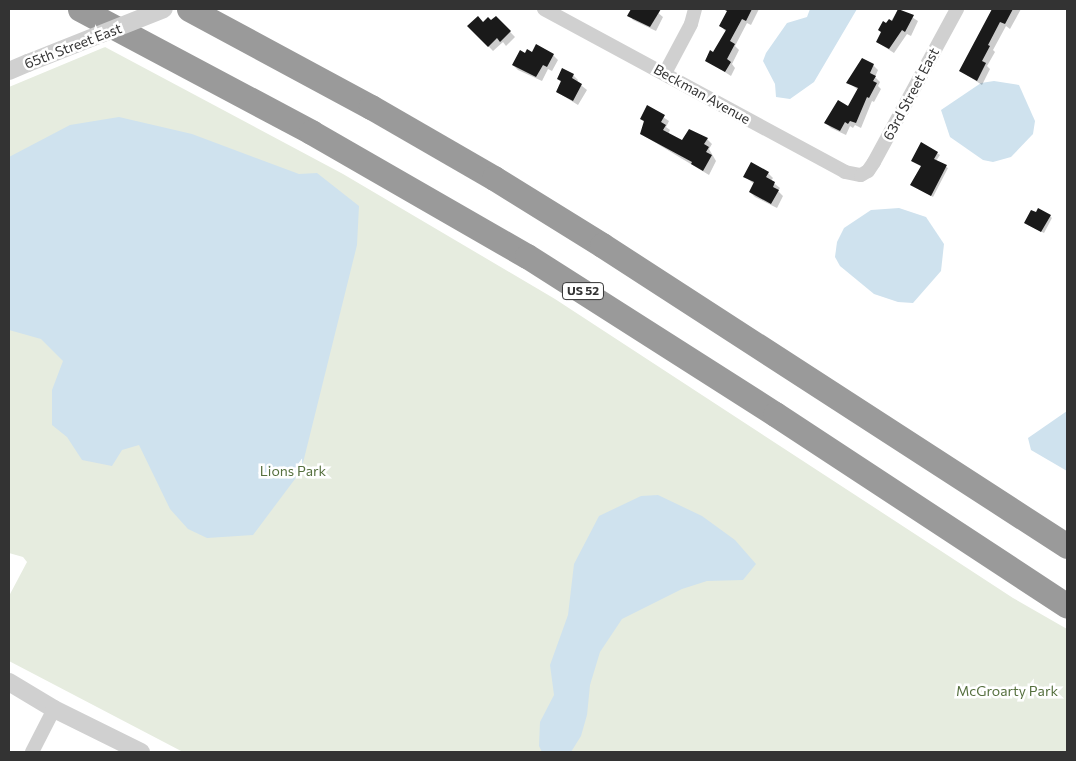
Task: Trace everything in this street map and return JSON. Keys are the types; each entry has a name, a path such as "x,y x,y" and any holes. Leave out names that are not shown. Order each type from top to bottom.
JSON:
{"highway":[{"name":"US 52","path":"80,9 311,132 527,256 775,414 1067,606"},
{"path":"189,9 370,107 494,178 602,245 1067,546"}],"street":[{"name":"65th Street East","path":"9,71 164,9"},
{"name":"Beckman Avenue","path":"544,9 846,172 861,175"},
{"path":"665,73 691,24 695,9"},
{"name":"63rd Street East","path":"861,175 868,171 874,162 957,9"},
{"path":"9,682 54,709 141,752"},
{"path":"32,752 54,709"}],"green space":[{"name":"Lions Park","path":"105,47 343,174 555,299 1013,598 1067,629 1067,752 183,752 9,661 9,596 27,562 23,557 9,553 9,87"}],"water":[{"path":"810,9 857,9 814,82 790,99 776,97 775,84 763,61 766,53 787,23 807,17"},
{"path":"994,81 1019,85 1035,121 1033,134 1011,157 993,162 983,160 950,137 941,110 981,83"},
{"path":"119,117 192,134 299,174 317,173 359,206 357,245 301,471 253,535 207,538 188,529 170,509 139,445 122,450 112,466 82,460 67,437 52,425 52,390 63,361 41,339 9,330 9,157 70,125"},
{"path":"899,208 926,217 944,244 941,271 913,303 898,302 874,294 840,266 835,257 837,242 844,228 871,210"},
{"path":"1067,411 1067,471 1031,450 1028,438"},
{"path":"658,495 702,516 735,540 756,564 743,580 707,581 682,589 622,619 600,652 590,685 587,715 581,736 571,752 542,752 539,746 540,722 554,695 550,665 568,615 574,564 599,516 641,496"}],"building":[{"path":"631,9 661,9 650,27 627,16"},
{"path":"723,9 752,9 746,21 742,19 730,41 735,44 727,59 731,62 725,72 705,61 710,50 713,52 726,30 719,26 727,11"},
{"path":"898,9 914,15 905,32 902,30 889,49 876,42 881,32 878,30 883,21 886,23 889,19 892,21"},
{"path":"992,9 1013,9 1005,24 1000,22 988,45 990,46 982,61 986,63 977,81 959,71"},
{"path":"478,16 483,22 488,17 491,20 496,16 511,31 500,42 497,38 488,47 467,26"},
{"path":"536,44 554,54 547,67 543,65 536,77 512,65 520,50 525,53 527,49 532,52"},
{"path":"862,58 874,64 870,73 876,76 873,81 877,83 869,98 867,97 856,123 850,121 848,124 845,122 840,131 824,123 838,100 848,106 858,88 846,83"},
{"path":"562,68 574,74 572,78 582,84 573,101 556,92 561,81 557,79"},
{"path":"647,105 665,115 661,122 666,125 663,130 682,140 689,129 708,138 704,144 709,147 706,152 712,155 703,171 691,164 692,162 640,134 644,121 640,119"},
{"path":"921,142 938,152 934,159 947,165 931,196 910,185 921,166 911,161"},
{"path":"751,162 769,172 766,177 775,182 773,187 779,190 771,204 749,192 754,182 743,177"},
{"path":"1038,208 1051,215 1041,232 1024,223 1031,210 1036,212"}],"park label":[{"name":"McGroarty Park","path":"1007,691"}]}
